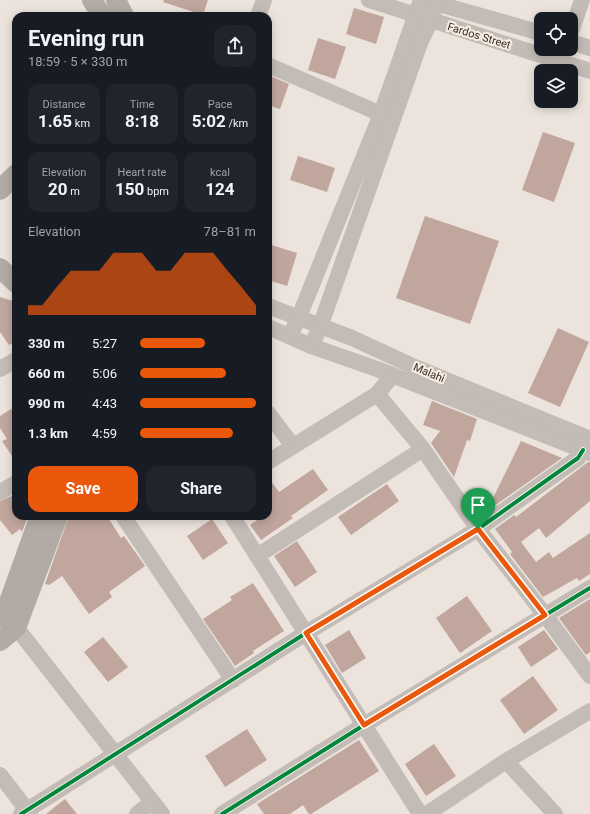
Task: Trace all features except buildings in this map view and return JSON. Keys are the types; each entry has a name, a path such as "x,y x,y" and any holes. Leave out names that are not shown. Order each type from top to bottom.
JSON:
{"main road":[{"path":"92,0 100,12"},
{"path":"116,0 122,12"},
{"path":"0,268 12,280"},
{"path":"0,641 5,615 39,520"},
{"path":"5,615 56,520"}],"street":[{"path":"260,12 264,0"},
{"name":"Fardos Street","path":"369,0 423,18 534,47"},
{"path":"578,12 582,0"},
{"path":"311,346 320,326 418,50 423,18 429,1"},
{"name":"Fardos Street","path":"429,1 534,31"},
{"path":"290,336 299,318 381,114 409,33 423,18"},
{"path":"578,44 590,48"},
{"name":"Fardos Street","path":"565,56 590,70"},
{"path":"272,66 381,114"},
{"name":"Malahi","path":"272,308 352,338 588,447"},
{"name":"Malahi","path":"272,332 290,336 311,346 588,447"},
{"path":"0,369 12,362"},
{"path":"272,459 377,394 392,375"},
{"path":"377,394 423,449 478,529 590,676"},
{"path":"272,418 293,446"},
{"path":"0,775 26,813 115,754 306,633 478,529 578,458 588,447"},
{"path":"257,556 423,449"},
{"path":"0,492 12,485"},
{"path":"126,520 233,680"},
{"path":"234,520 420,814"},
{"path":"222,814 364,725 590,588"},
{"path":"5,615 157,808 137,814"},
{"path":"427,814 506,761 590,710"},
{"path":"506,761 555,814"}],"cycle path":[{"path":"21,814 306,633 478,529 578,458 583,450"},
{"path":"222,814 364,725 590,588"}],"route":[{"path":"478,529 545,615 364,725 306,633 478,529"}]}
